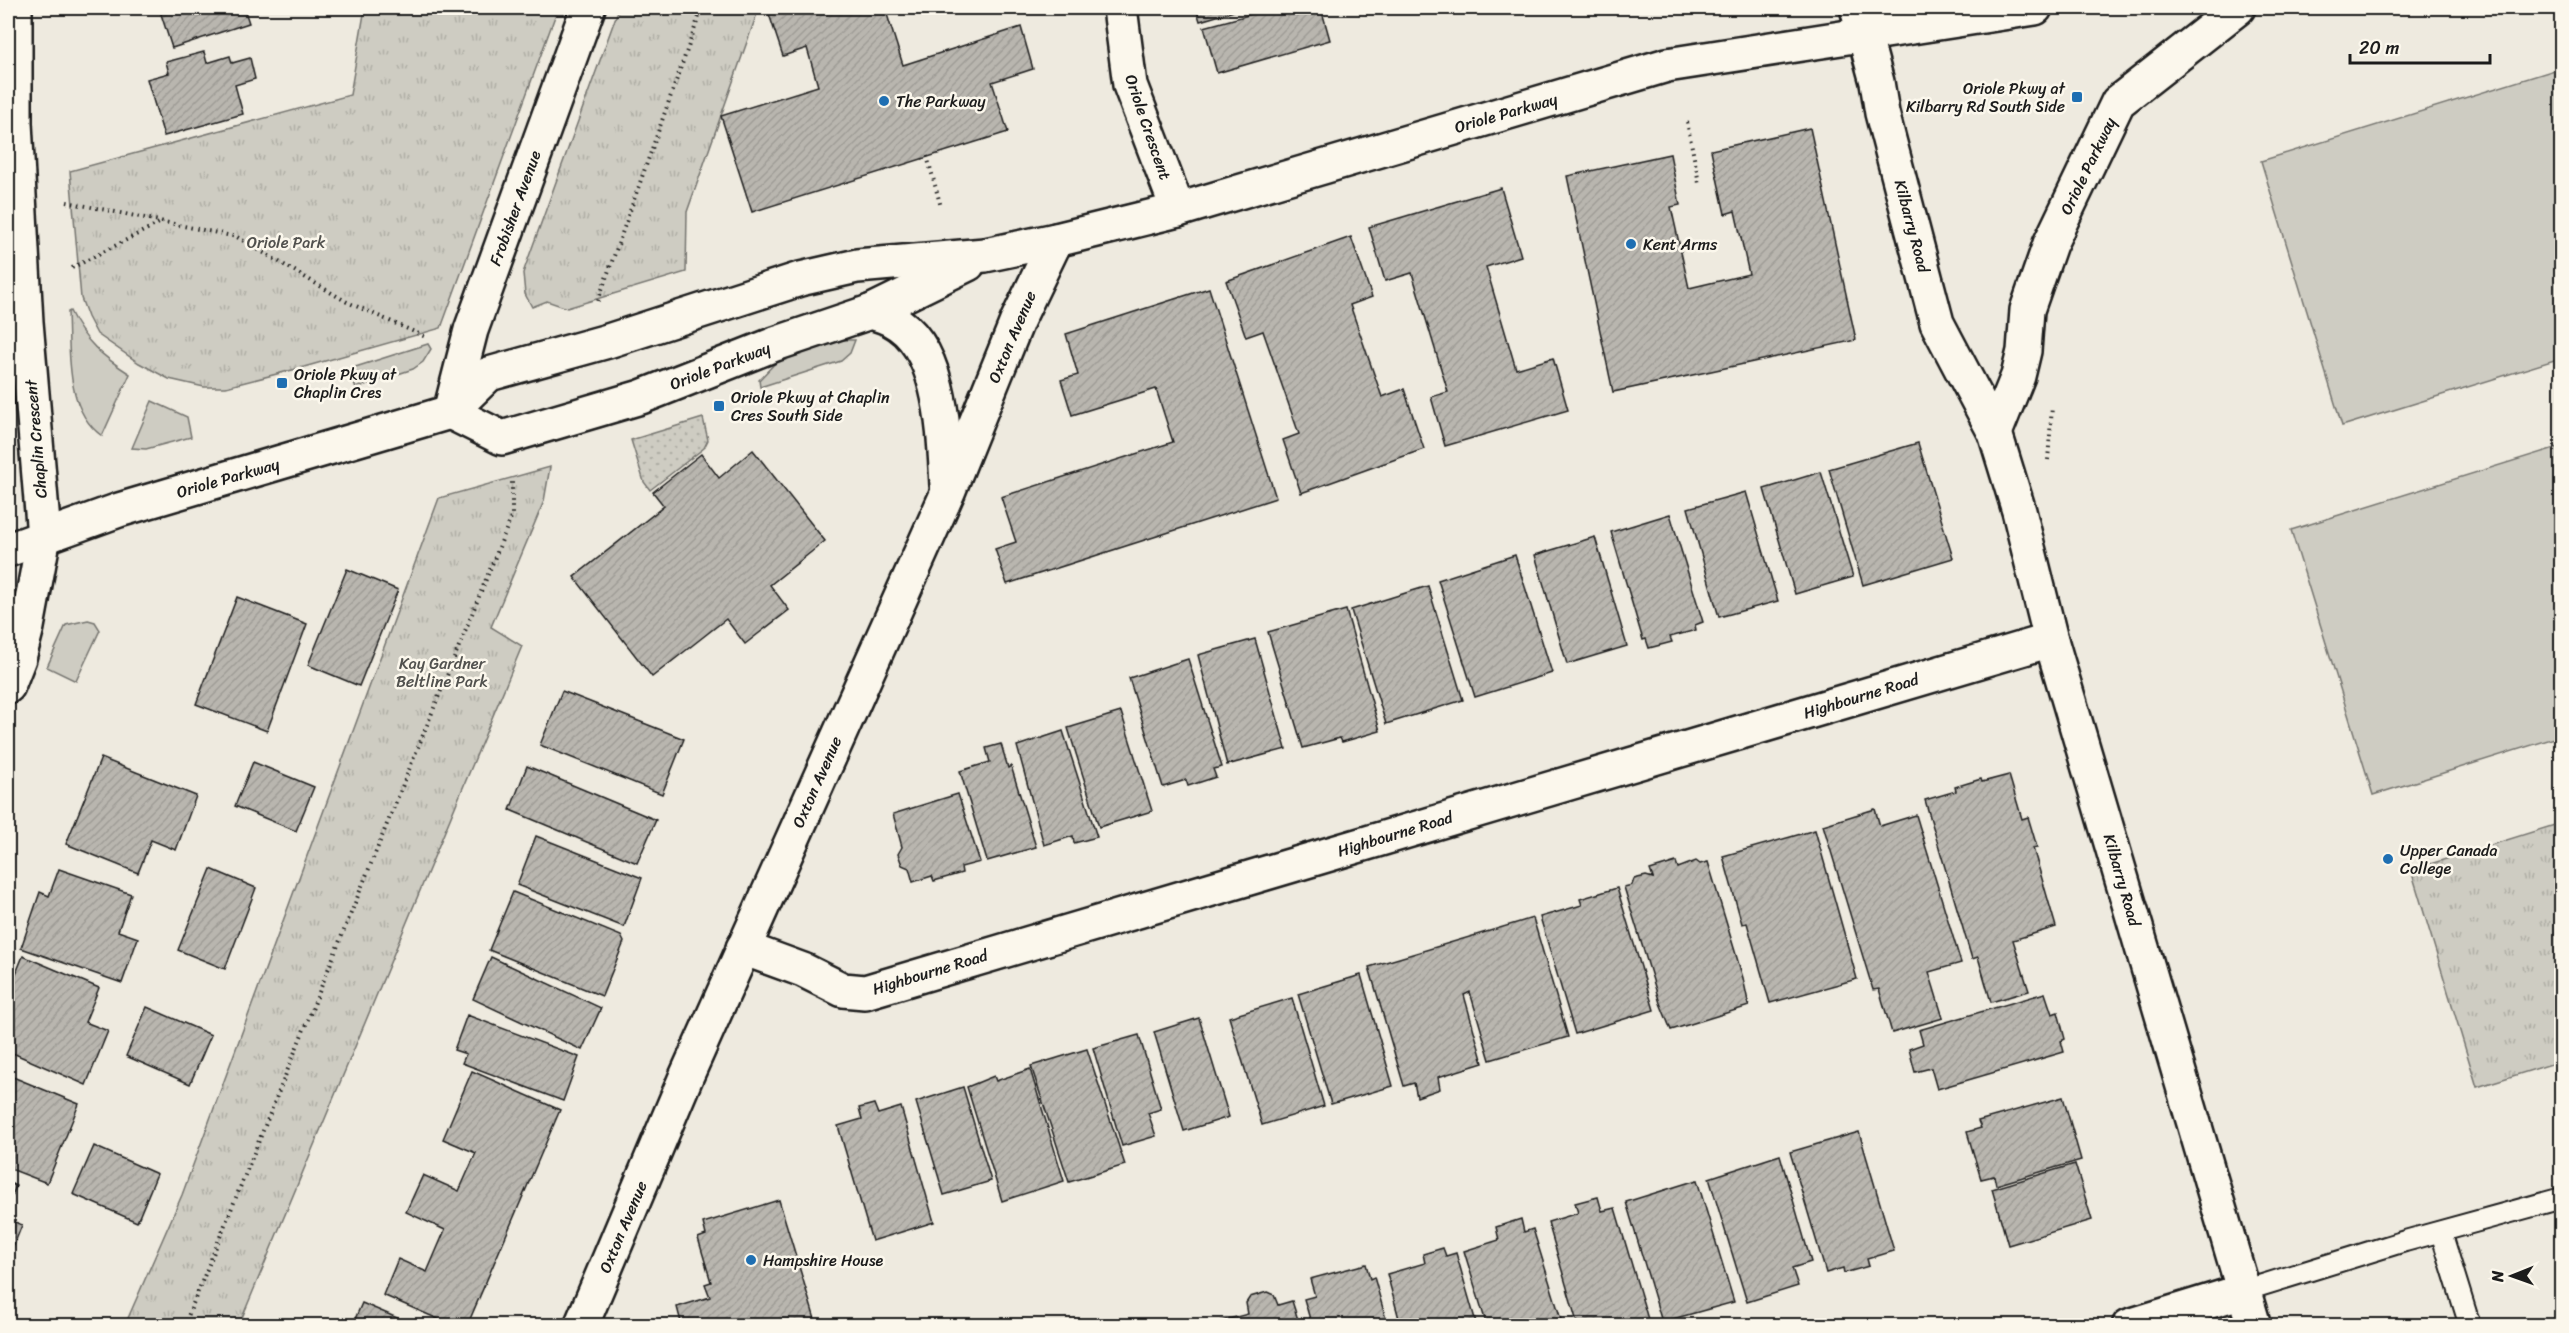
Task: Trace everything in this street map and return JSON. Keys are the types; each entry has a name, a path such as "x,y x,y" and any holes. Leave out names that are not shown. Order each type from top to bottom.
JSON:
{"street":[{"name":"Chaplin Crescent","path":"8,686 19,658 27,627 44,536 26,322 15,135 15,8"},
{"name":"Frobisher Avenue","path":"450,412 471,330 588,8"},
{"name":"Oriole Crescent","path":"1120,8 1130,85 1178,210"},
{"name":"Oriole Parkway","path":"8,550 165,496 450,412 489,374 608,341 800,279 857,266 985,255 1056,240 1178,210 1667,65 1860,20 2035,8"},
{"name":"Oriole Parkway","path":"1995,434 2018,376 2024,351 2027,310 2050,244 2118,102 2238,8"},
{"name":"Kilbarry Road","path":"1860,20 1937,323 1995,434 2019,511 2051,640 2254,1326"},
{"name":"Oxton Avenue","path":"581,1326 686,1077 948,492 1018,320 1056,240"},
{"name":"Oriole Parkway","path":"450,412 502,438 641,397 775,344 870,312 985,255"},
{"path":"870,312 893,320 915,340 924,355 935,381 944,437 948,492"},
{"name":"Highbourne Road","path":"743,948 803,970 843,990 865,992 2051,640"},
{"path":"2129,1326 2243,1291"}],"lane":[{"path":"2243,1291 2562,1198"},
{"path":"2441,1232 2470,1326"}],"path":[{"path":"596,306 702,8"},
{"path":"1688,122 1699,183"},
{"path":"927,156 941,207"},
{"path":"67,202 237,237 347,302 429,339"},
{"path":"72,268 164,221"},
{"path":"184,1326 512,515 512,474"}],"green space":[{"name":"Oriole Park","path":"365,8 558,8 441,328 226,387 204,387 169,379 139,363 97,334 81,298 70,171 350,95"},
{"path":"619,8 759,8 687,212 686,272 567,308 547,301 532,307 525,294 523,273"},
{"path":"2561,68 2561,358 2342,426 2261,161"},
{"path":"70,311 88,340 111,361 130,374 102,436 90,425 81,411 76,396 70,362 68,312"},
{"path":"833,340 855,340 850,353 841,361 760,387 759,380 782,356"},
{"path":"428,344 431,349 423,362 413,369 356,388 349,369"},
{"path":"152,401 187,417 191,437 146,449 132,448"},
{"path":"703,418 708,440 704,448 650,490 644,482 631,440"},
{"path":"2561,446 2561,736 2373,795 2291,530"},
{"name":"Kay Gardner Beltline Park","path":"550,467 544,501 491,627 522,646 239,1325 125,1325 182,1195 439,498"},
{"path":"88,620 95,622 100,630 76,681 47,667 66,625"},
{"path":"2561,823 2561,1061 2477,1087 2411,870"}],"building":[{"path":"159,8 244,8 249,23 172,48"},
{"name":"The Parkway","path":"767,8 885,8 903,65 1021,27 1033,69 992,82 1008,132 752,212 721,116 818,86 807,48 783,56"},
{"path":"988,8 1013,8 1010,15"},
{"path":"1196,8 1244,8 1200,21"},
{"path":"1274,8 1321,8 1330,40 1217,73 1204,27"},
{"path":"204,52 207,63 230,56 232,63 250,58 255,79 235,85 243,114 164,136 147,79 169,73 166,62"},
{"name":"Kent Arms","path":"1810,128 1856,340 1613,392 1567,176 1670,154 1680,205 1671,207 1689,288 1749,274 1735,211 1725,214 1711,150"},
{"path":"1501,188 1521,256 1486,267 1516,369 1553,358 1568,410 1445,446 1431,397 1448,392 1412,273 1385,281 1369,227"},
{"path":"1351,237 1372,297 1350,305 1382,397 1404,389 1424,449 1301,493 1283,440 1299,434 1263,331 1246,337 1226,281"},
{"path":"1209,288 1276,498 1007,584 995,549 1016,542 1001,497 1173,442 1156,389 1072,415 1061,380 1078,375 1066,334"},
{"path":"1918,443 1953,558 1863,585 1829,469"},
{"path":"753,450 825,541 770,585 789,610 745,644 726,619 652,677 574,577 664,506 653,492 701,454 719,478"},
{"path":"1821,472 1853,577 1795,594 1764,489"},
{"path":"1746,492 1778,601 1719,617 1688,508"},
{"path":"1670,514 1703,622 1695,625 1696,630 1670,637 1672,642 1649,648 1646,639 1643,640 1611,532"},
{"path":"1595,537 1627,646 1567,664 1535,555"},
{"path":"1515,555 1552,673 1475,697 1438,580"},
{"path":"347,569 398,590 359,686 308,665"},
{"path":"1428,586 1463,700 1386,724 1351,610"},
{"path":"237,597 307,624 267,731 196,704"},
{"path":"1346,610 1380,731 1342,742 1340,738 1303,748 1268,632"},
{"path":"1255,639 1286,749 1227,765 1198,655"},
{"path":"1188,659 1222,767 1213,769 1216,777 1188,786 1186,780 1163,787 1129,678"},
{"path":"562,691 684,739 662,794 540,745"},
{"path":"1121,712 1152,811 1099,827 1068,728"},
{"path":"1063,731 1097,837 1074,843 1073,836 1044,845 1017,746"},
{"path":"1001,744 1008,768 1011,766 1036,847 987,861 960,771 990,762 986,748"},
{"path":"101,758 196,796 176,850 151,840 138,873 66,844"},
{"path":"253,762 314,787 296,831 235,806"},
{"path":"527,766 656,820 637,863 510,810"},
{"path":"2009,775 2022,819 2028,817 2037,847 2033,848 2056,927 2013,940 2029,991 1991,1002 1978,957 1972,959 1925,800 1956,791 1955,787 1981,779 1982,782"},
{"path":"958,794 980,862 961,867 962,873 934,881 932,876 913,882 909,868 902,865 898,854 902,847 893,814"},
{"path":"1875,809 1880,826 1916,815 1961,963 1929,972 1943,1018 1892,1033 1879,989 1873,990 1823,825"},
{"path":"1815,830 1857,979 1770,1003 1747,923 1742,924 1723,856"},
{"path":"536,836 642,878 624,927 517,885"},
{"path":"1696,861 1700,864 1708,862 1743,978 1749,1006 1671,1030 1660,1003 1624,887 1632,885 1634,879 1646,876 1653,878 1650,870 1676,862 1678,868"},
{"path":"59,869 131,894 118,931 138,938 122,983 21,948 40,892 49,896"},
{"path":"211,869 256,888 225,969 178,950"},
{"path":"1617,888 1654,1010 1575,1034 1540,917 1582,905 1580,899"},
{"path":"513,892 621,936 624,942 602,996 489,950"},
{"path":"1533,918 1568,1037 1490,1060 1470,992 1464,995 1483,1063 1438,1077 1440,1089 1417,1097 1414,1083 1404,1086 1369,967"},
{"path":"23,956 99,988 85,1022 108,1031 86,1085 8,1051 8,993"},
{"path":"491,957 601,1008 582,1050 473,999"},
{"path":"1361,975 1393,1086 1331,1104 1298,994"},
{"path":"2045,993 2052,1014 2058,1012 2065,1039 2061,1041 2064,1052 1937,1089 1931,1068 1915,1072 1909,1049 1923,1044 1919,1030"},
{"path":"1292,998 1324,1106 1262,1125 1229,1017"},
{"path":"147,1007 211,1035 190,1084 126,1056"},
{"path":"467,1015 579,1057 563,1101 462,1063 466,1054 454,1050"},
{"path":"1199,1018 1229,1117 1184,1131 1154,1032"},
{"path":"1139,1035 1161,1109 1148,1113 1156,1136 1122,1146 1093,1048"},
{"path":"1087,1049 1125,1165 1069,1182 1031,1066"},
{"path":"1030,1069 1064,1181 1002,1201 967,1087 994,1076 996,1081"},
{"path":"472,1071 560,1110 467,1326 454,1326 383,1295 398,1259 427,1272 445,1230 406,1212 423,1175 459,1191 476,1153 443,1139"},
{"path":"8,1075 79,1104 47,1183 8,1168"},
{"path":"963,1087 991,1181 944,1195 916,1102"},
{"path":"2063,1097 2081,1160 1996,1185 1994,1176 1981,1179 1967,1132 1981,1128 1978,1121"},
{"path":"874,1104 878,1114 901,1107 934,1222 872,1241 838,1126 862,1119 859,1108"},
{"path":"1859,1132 1894,1251 1867,1259 1869,1266 1844,1273 1843,1268 1826,1273 1790,1152"},
{"path":"94,1146 157,1174 137,1222 73,1194"},
{"path":"1780,1155 1811,1262 1792,1268 1798,1286 1747,1302 1709,1178"},
{"path":"2075,1164 2092,1220 2008,1245 1992,1189"},
{"path":"1697,1180 1734,1302 1662,1322 1626,1202"},
{"path":"8,1182 16,1186 8,1206"},
{"path":"1598,1197 1602,1211 1615,1208 1650,1326 1578,1326 1548,1222 1578,1213 1575,1203"},
{"name":"Hampshire House","path":"779,1200 817,1326 682,1326 677,1307 710,1297 705,1284 711,1282 698,1238 706,1235 703,1223"},
{"path":"8,1219 22,1225 8,1260"},
{"path":"1521,1219 1524,1232 1533,1229 1563,1326 1487,1326 1464,1251 1499,1240 1496,1227"},
{"path":"1443,1248 1446,1256 1456,1253 1477,1326 1401,1326 1387,1274 1425,1263 1423,1254"},
{"path":"1366,1264 1370,1279 1374,1277 1388,1326 1312,1326 1304,1299 1315,1296 1310,1279"},
{"path":"1267,1292 1274,1295 1278,1305 1292,1301 1300,1326 1222,1326 1221,1321 1248,1314 1246,1303 1250,1297"},
{"path":"362,1303 416,1326 352,1326"}],"place":[{"name":"Oriole Pkwy at Kilbarry Rd South Side","path":"2077,97"},
{"name":"The Parkway","path":"884,101"},
{"name":"Kent Arms","path":"1631,244"},
{"name":"Oriole Pkwy at Chaplin Cres","path":"282,383"},
{"name":"Oriole Pkwy at Chaplin Cres South Side","path":"719,406"},
{"name":"Upper Canada College","path":"2388,859"},
{"name":"Hampshire House","path":"751,1260"}]}
